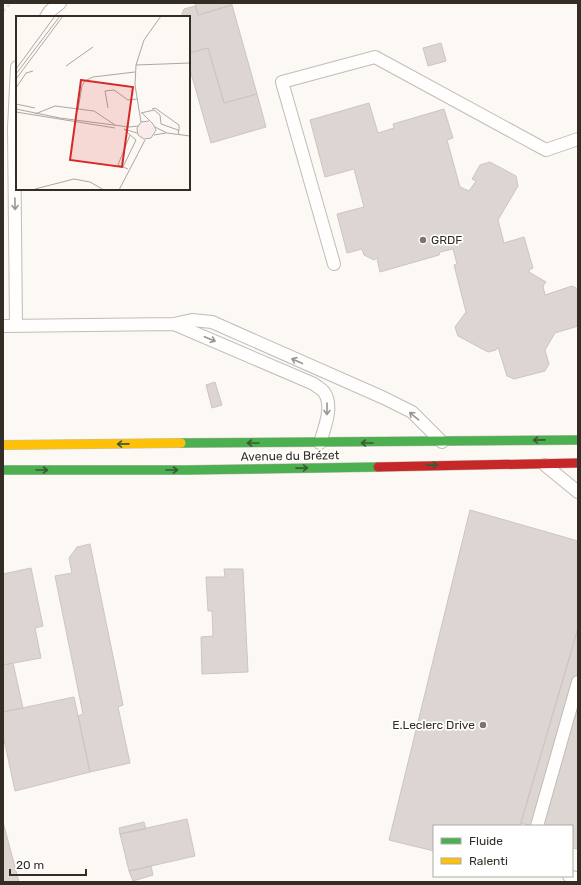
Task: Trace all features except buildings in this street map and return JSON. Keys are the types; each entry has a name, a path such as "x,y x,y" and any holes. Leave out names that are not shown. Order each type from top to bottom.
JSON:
{"street":[{"name":"Avenue du Brézet","path":"3,446 578,440"},
{"name":"Avenue du Brézet","path":"3,470 195,470 578,462"}],"lane":[{"path":"47,16 50,11 60,3"},
{"path":"334,264 282,82 375,57 546,150 578,139"},
{"path":"16,87 14,128 16,326"},
{"path":"3,326 174,324 192,320 212,322 384,398 412,412 443,442"},
{"path":"174,324 314,384 325,393 327,403 328,413 320,443"},
{"path":"542,463 578,492"},
{"path":"538,825 578,682"}],"path":[{"path":"3,11 11,3"}],"traffic: fast":[{"path":"181,443 578,440"},
{"path":"3,470 187,470 378,467"}],"traffic: slow":[{"path":"3,445 181,443"}],"traffic: jam":[{"path":"378,467 578,463"}],"place":[{"name":"GRDF","path":"423,240"},
{"name":"E.Leclerc Drive","path":"483,725"}]}
